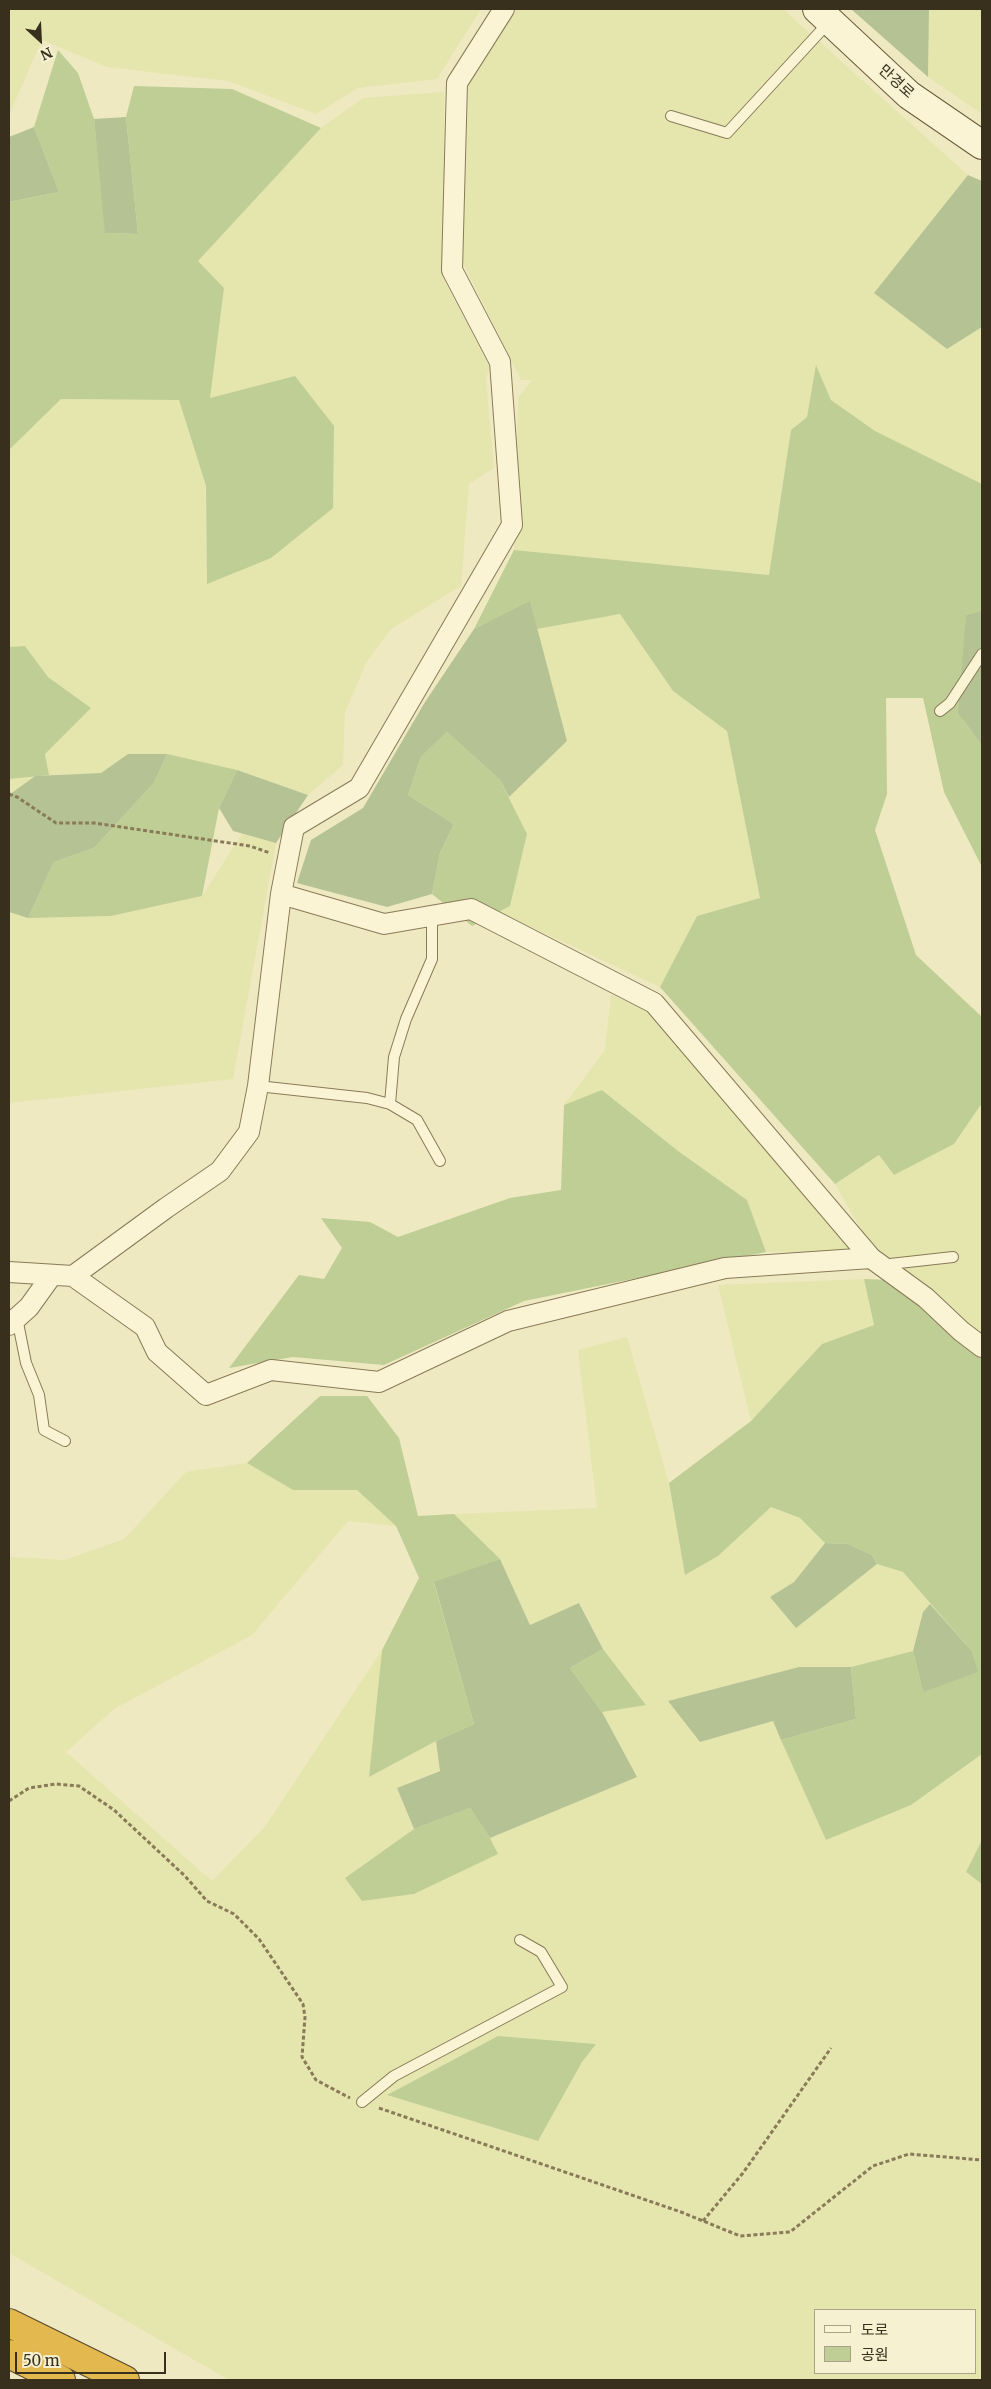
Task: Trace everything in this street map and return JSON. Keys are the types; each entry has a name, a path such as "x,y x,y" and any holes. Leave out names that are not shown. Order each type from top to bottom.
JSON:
{"highway":[{"path":"9,2323 125,2380"},
{"path":"9,2354 61,2380"}],"street":[{"path":"73,1276 220,1171 250,1132 258,1086 281,894 294,827 359,788 512,525 500,362 452,270 457,83 504,9"},
{"name":"만경로","path":"823,15 909,96 982,145"},
{"path":"281,894 384,924 471,909 654,1003 876,1262 926,1298 960,1331 982,1347"},
{"path":"9,1272 73,1276 145,1327 157,1352 206,1395 271,1370 380,1382 508,1321 724,1268 876,1262"},
{"path":"13,1321 29,1307 52,1276"}],"lane":[{"path":"671,116 727,133 823,15"},
{"path":"940,711 950,704 982,654"},
{"path":"390,1104 394,1056 406,1019 432,959 432,916"},
{"path":"258,1086 367,1098 390,1104 417,1120 440,1161"},
{"path":"876,1262 953,1257"},
{"path":"13,1321 26,1363 39,1394 44,1430 65,1442"},
{"path":"362,2102 394,2076 562,1987 541,1952 520,1940"}],"path":[{"path":"9,794 17,797 56,823 94,823 250,846 288,859"},
{"path":"9,1801 29,1788 56,1784 79,1786 114,1810 185,1876 207,1901 234,1914 259,1940 303,2004 305,2017 302,2057 316,2080 339,2094 681,2212 740,2236 790,2232 873,2166 909,2154 982,2160"},
{"path":"702,2221 743,2173 831,2048"}],"green space":[{"path":"9,9 481,9 437,79 358,88 316,114 228,81 107,67 42,40 9,115"},
{"path":"517,9 783,9 968,175 874,293 947,349 982,327 982,484 875,431 831,400 817,366 807,417 791,430 769,575 514,550 518,398 532,380 521,380 459,255 469,79"},
{"path":"851,9 929,9 928,77"},
{"path":"929,9 982,9 982,114 928,77"},
{"path":"58,50 78,73 94,119 106,233 138,234 126,117 134,86 232,89 321,128 198,261 224,288 210,398 295,376 334,426 333,508 271,558 207,584 206,486 179,400 61,399 9,450 9,202 59,192 34,127"},
{"path":"444,92 444,280 489,366 486,381 494,468 469,484 461,586 391,629 366,663 345,713 343,765 308,795 242,772 167,754 128,754 101,773 49,775 45,754 91,708 48,677 25,646 9,647 9,450 61,399 180,400 206,486 207,584 209,400 224,288 198,261 321,128 363,98"},
{"path":"126,117 138,234 105,233 94,119"},
{"path":"34,127 59,192 9,202 9,137"},
{"path":"968,175 982,181 982,327 947,349 874,293"},
{"path":"816,365 831,400 875,431 982,484 982,610 966,615 963,720 982,746 982,867 944,792 923,698 886,698 887,794 875,830 916,955 982,1017 982,1103 954,1144 894,1175 879,1155 835,1184 660,987 697,916 760,898 727,731 673,691 620,614 537,629 530,602 474,629 514,550 769,575 791,430 807,417"},
{"path":"530,601 567,741 509,797 500,780 447,732 421,757 408,795 454,824 440,853 432,894 387,907 297,883 311,840 363,808 425,702 474,629"},
{"path":"982,610 982,746 958,713 966,615"},
{"path":"620,614 673,691 727,731 760,898 697,916 660,987 499,912 510,906 527,834 509,797 567,741 537,629"},
{"path":"25,646 48,677 91,708 45,754 49,775 9,779 9,647"},
{"path":"447,732 500,780 527,834 510,906 472,926 432,894 440,853 454,824 408,795 421,757"},
{"path":"128,754 167,754 154,783 94,848 54,862 28,918 9,912 9,795 35,776 101,773"},
{"path":"167,754 237,770 219,808 202,896 111,916 28,918 54,862 94,848 154,783"},
{"path":"237,770 308,795 276,843 233,831 219,808"},
{"path":"35,776 9,795 9,779"},
{"path":"242,834 276,843 233,1079 9,1103 9,912 28,918 111,916 202,896"},
{"path":"611,995 652,1014 847,1242 848,1253 766,1252 747,1200 678,1151 603,1090 564,1105 605,1050"},
{"path":"602,1090 678,1151 747,1200 766,1252 524,1301 384,1365 293,1357 229,1368 299,1275 324,1279 342,1248 321,1218 370,1222 398,1237 510,1198 561,1190 564,1105"},
{"path":"982,1103 982,1354 890,1280 835,1184 879,1155 894,1175 954,1144"},
{"path":"864,1279 874,1325 822,1344 751,1421 718,1285"},
{"path":"864,1279 890,1280 982,1354 982,1754 911,1805 826,1840 781,1740 856,1719 851,1667 913,1651 923,1692 971,1650 903,1572 877,1564 872,1555 848,1544 825,1543 800,1518 771,1507 718,1556 685,1575 669,1483 751,1421 822,1344 874,1325"},
{"path":"627,1337 669,1483 685,1575 718,1556 770,1507 800,1518 825,1543 794,1582 770,1597 796,1627 877,1564 903,1572 930,1604 923,1612 913,1651 851,1667 799,1667 668,1701 700,1742 773,1721 826,1840 911,1805 982,1754 982,1840 966,1872 982,1884 982,2380 229,2380 9,2253 9,1557 65,1560 124,1539 186,1472 247,1463 293,1490 357,1490 396,1526 348,1521 252,1635 114,1709 66,1752 212,1881 264,1828 382,1650 369,1777 436,1741 440,1770 397,1788 414,1829 345,1878 362,1901 415,1894 497,1854 490,1838 636,1777 602,1712 646,1704 603,1649 580,1603 530,1625 500,1559 454,1514 597,1508 578,1350","holes":["498,2036 596,2044 582,2062 538,2141 387,2095"]},
{"path":"320,1396 367,1396 399,1438 418,1516 454,1514 500,1559 434,1583 474,1724 436,1741 369,1777 382,1650 419,1578 396,1526 357,1490 293,1490 247,1463"},
{"path":"825,1543 848,1544 872,1555 877,1564 796,1628 770,1597 794,1582"},
{"path":"500,1559 530,1625 579,1603 603,1649 570,1668 602,1712 637,1777 490,1838 470,1808 414,1829 397,1788 440,1771 436,1741 474,1724 434,1582"},
{"path":"930,1604 971,1650 978,1672 923,1692 913,1651 923,1612"},
{"path":"603,1649 646,1705 602,1712 570,1668"},
{"path":"799,1667 851,1667 856,1719 781,1740 773,1721 700,1742 668,1701"},
{"path":"470,1808 498,1854 414,1894 362,1901 345,1878 414,1829"},
{"path":"982,1840 982,1884 966,1872"},
{"path":"498,2036 596,2044 582,2062 538,2141 387,2095"}]}
